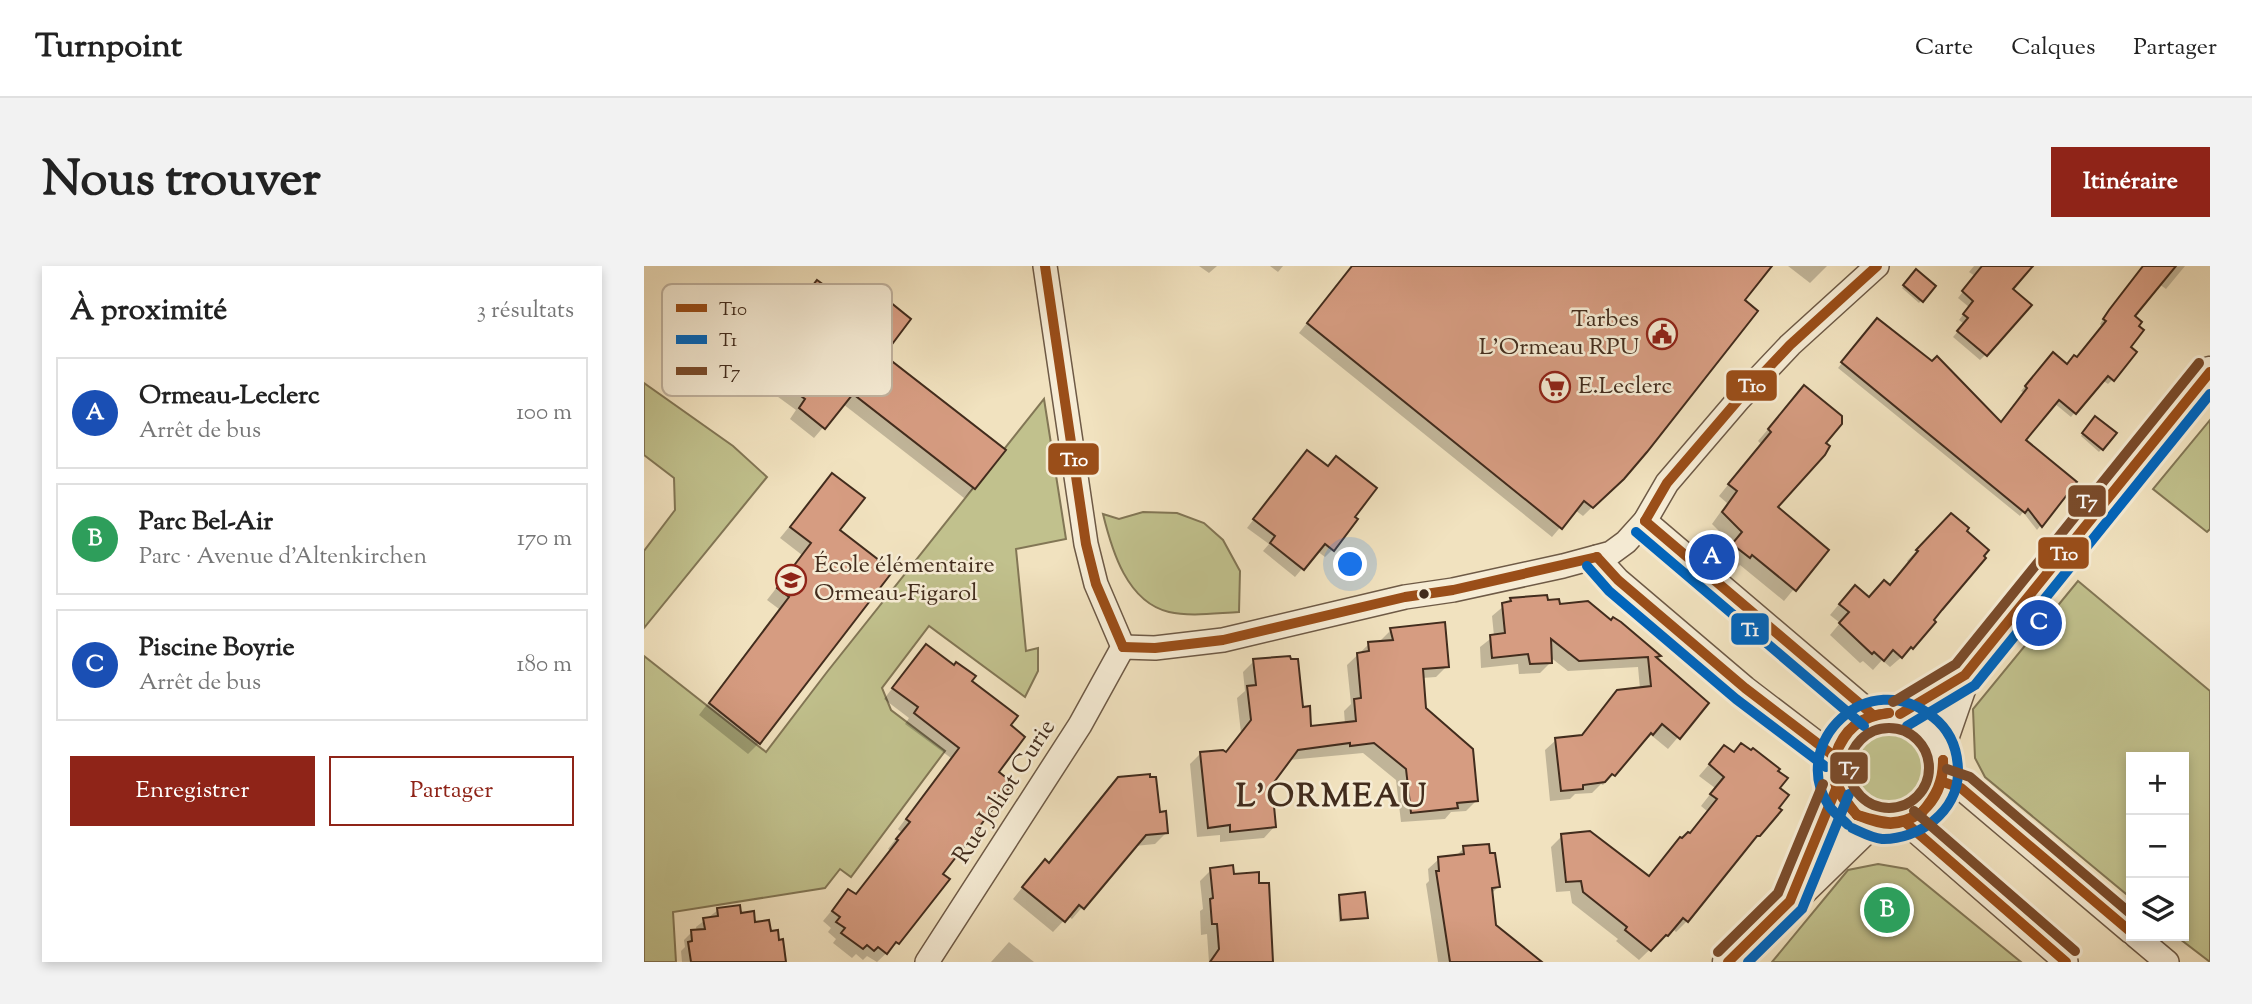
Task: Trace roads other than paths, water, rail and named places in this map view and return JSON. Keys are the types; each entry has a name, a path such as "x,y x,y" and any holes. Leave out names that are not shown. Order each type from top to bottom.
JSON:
{"street":[{"path":"1045,266 1086,544 1096,584 1123,647 1154,648 1223,640 1405,597 1454,590 1611,553 1626,542 1645,521 1667,483 1739,399 1790,345 1877,266"},
{"path":"1940,747 1965,675 2210,372"},
{"path":"1645,521 1887,714 1917,720 1930,732 1940,747 1944,764 1943,782 1929,807 1918,817 1888,825 1857,815 1844,803 1836,789 1833,772 1834,756 1839,742 1848,730 1860,721 1887,714 1965,675"},
{"path":"1597,557 1618,580 1745,688 1834,756"},
{"name":"Rue Joliot Curie","path":"927,962 1080,725 1123,647"},
{"path":"1943,782 1961,788 2126,928"},
{"path":"1790,901 1836,789"},
{"path":"1728,962 1872,822"},
{"path":"1905,822 2066,962"},
{"path":"2142,941 2167,962"}],"place":[{"name":"Tarbes L'Ormeau RPU","path":"1662,334"},
{"name":"E.Leclerc","path":"1555,387"},
{"name":"Ormeau-Leclerc","path":"1712,557"},
{"name":"École élémentaire Ormeau-Figarol","path":"791,580"},
{"name":"Piscine Boyrie","path":"2039,623"},
{"name":"Parc Bel-Air","path":"1887,910"}],"district":[{"name":"L'ORMEAU","path":"1332,798"}]}
